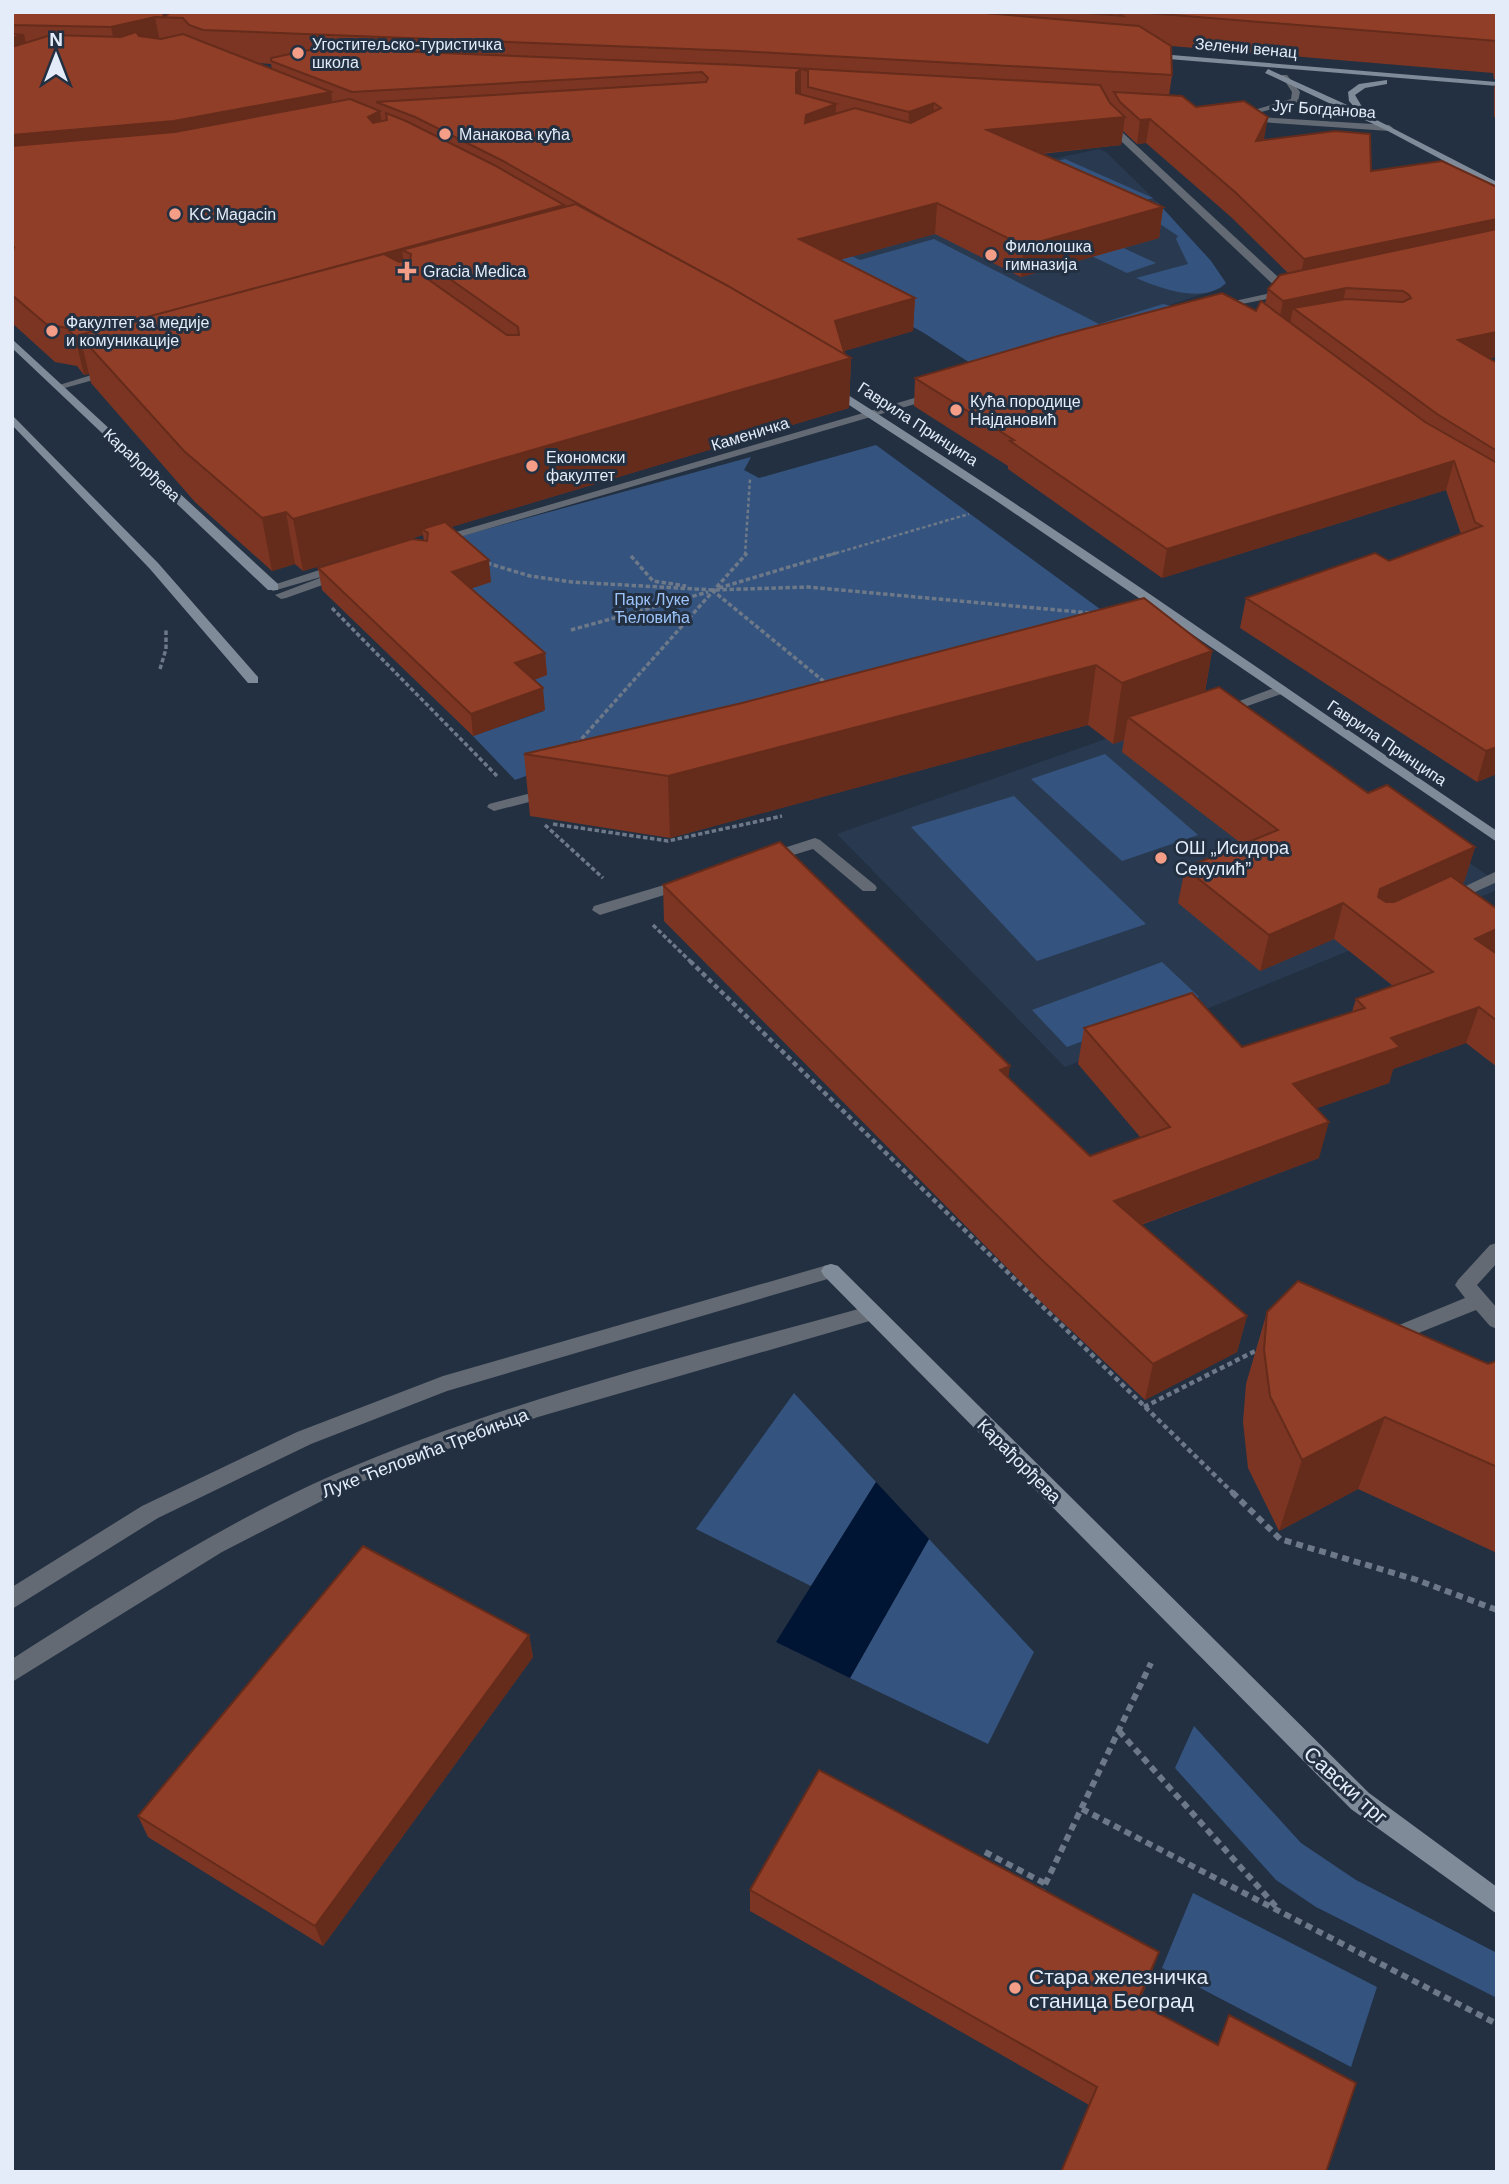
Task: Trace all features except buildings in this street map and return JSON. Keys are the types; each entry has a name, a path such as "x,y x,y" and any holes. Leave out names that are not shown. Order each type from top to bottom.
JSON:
{"main road":[{"name":"Зелени венац","path":"1135,54 1497,84"},
{"path":"1241,64 1284,77 1389,128 1497,186"},
{"path":"1372,120 1353,101 1351,94 1354,91 1377,82 1419,79"},
{"path":"1433,80 1497,91"},
{"name":"Карађорђева","path":"12,342 277,591"},
{"name":"Гаврила Принципа","path":"824,384 1007,503 1497,838"},
{"path":"12,418 154,566 253,680"},
{"name":"Карађорђева","path":"831,1271 1019,1462 1210,1649"},
{"name":"Савски трг","path":"1210,1649 1360,1801 1497,1902"}],"street":[{"name":"Југ Богданова","path":"1284,77 1296,92 1291,103 1236,116 1389,128"},
{"path":"1101,109 1112,128 1293,290 1206,310"},
{"path":"1235,303 1251,316"},
{"path":"61,386 127,368"},
{"name":"Каменичка","path":"424,543 946,391"},
{"path":"277,591 359,562"},
{"path":"358,572 346,580 314,590 277,591 358,572"},
{"path":"1167,630 1184,625"},
{"path":"1206,716 1279,690"},
{"path":"494,807 572,787"},
{"path":"752,863 815,843 869,888"},
{"path":"1430,906 1497,876"},
{"path":"600,910 702,878"},
{"path":"1497,1250 1465,1284 1497,1321"},
{"path":"12,1600 150,1512 304,1438 443,1384 831,1271"},
{"path":"1371,1339 1384,1339 1479,1301"},
{"name":"Луке Ћеловића Требињца","path":"12,1672 181,1564 342,1482 510,1418 873,1313"}],"path":[{"path":"570,751 747,553 751,473 781,441"},
{"path":"571,630 1007,503"},
{"path":"449,536 492,567 572,582 713,590 808,587 1098,614"},
{"path":"631,556 653,580 713,590 834,691"},
{"path":"354,629 520,800"},
{"path":"782,816 668,841 542,822 627,901 1280,1539 1383,1568 1497,1610"},
{"path":"1144,1407 1265,1346"},
{"path":"1034,1909 1151,1663"},
{"path":"1119,1731 1282,1913"},
{"path":"1082,1809 1497,2024"},
{"path":"985,1852 1046,1884"}],"shaded area":[{"name":"Филолошка гимназија","path":"1099,149 1106,152 1158,203 1211,261 1226,283 1221,288 978,368 924,333 830,281 880,219 1030,164"},
{"name":"ОШ „Исидора Секулић”","path":"1230,695 1497,882 1497,890 1065,1067 837,834"},
{"path":"876,1482 929,1539 850,1678 776,1642"}],"green space":[{"path":"1065,159 1153,198 1105,211 1018,171"},
{"path":"1158,203 1211,261 1226,283 1217,290 1181,293 1136,278 1188,264 1176,239 1178,236 1157,222 1128,213"},
{"path":"1037,230 1108,241 1156,263 1127,273"},
{"path":"813,237 860,260 934,239 1099,324 1163,304 1171,306 978,368 924,333 830,281"},
{"name":"Парк Луке Ћеловића","path":"876,445 1100,609 1099,614 590,743 568,742 534,773 515,780 473,736 544,711 455,594 443,541 751,457 744,470 759,478"},
{"path":"1105,754 1198,835 1122,861 1031,779"},
{"path":"1014,796 1146,924 1037,961 911,827"},
{"path":"1162,962 1199,997 1067,1047 1032,1010"},
{"path":"794,1393 876,1482 811,1586 696,1529"},
{"path":"929,1539 1034,1652 988,1744 850,1678"},
{"path":"1194,1726 1301,1843 1356,1880 1497,1953 1497,1998 1316,1907 1276,1880 1175,1768"},
{"path":"1193,1893 1377,1987 1351,2067 1162,1968"}],"place":[{"name":"Угоститељско-туристичка школа","path":"298,53"},
{"name":"Манакова кућа","path":"445,134"},
{"name":"KC Magacin","path":"175,214"},
{"name":"Филолошка гимназија","path":"991,255"},
{"name":"Gracia Medica","path":"407,271"},
{"name":"Факултет за медије и комуникације","path":"52,331"},
{"name":"Кућа породице Најдановић","path":"956,410"},
{"name":"Економски факултет","path":"532,466"},
{"name":"ОШ „Исидора Секулић”","path":"1161,858"},
{"name":"Стара железничка станица Београд","path":"1015,1988"}]}
